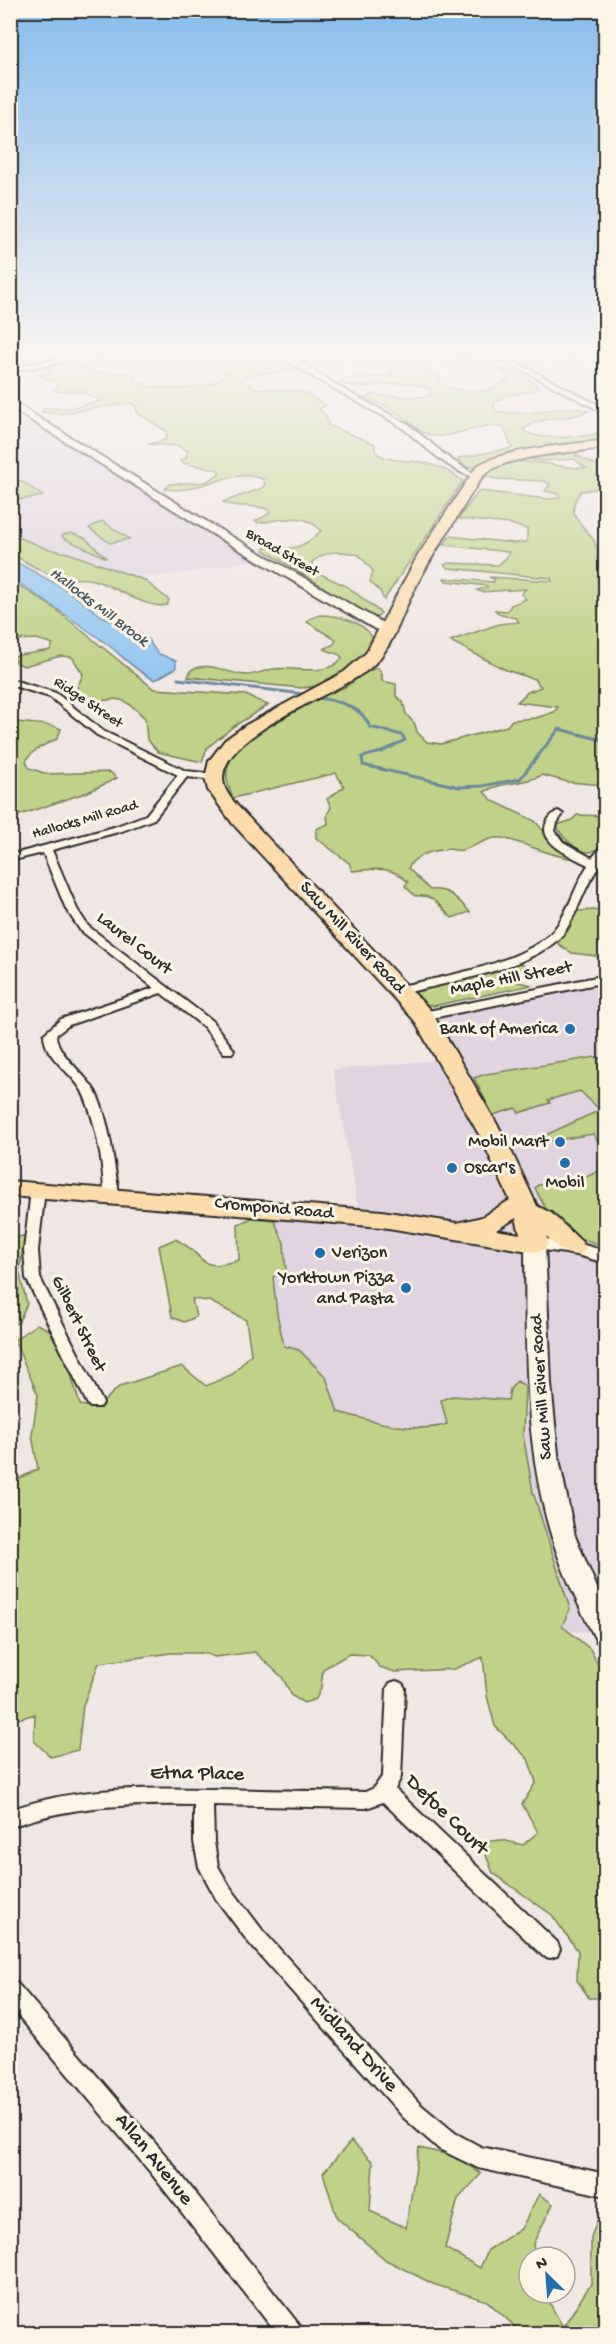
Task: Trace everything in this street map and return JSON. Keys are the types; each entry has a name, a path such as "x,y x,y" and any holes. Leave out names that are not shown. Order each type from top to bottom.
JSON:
{"highway":[{"path":"214,777 224,751 235,740 263,721 352,674 377,649 412,579 477,475 486,467 499,462 520,458"},
{"name":"Saw Mill River Road","path":"214,777 220,795 240,820 423,1016 506,1162 527,1207 535,1244"},
{"name":"Crompond Road","path":"10,1188 382,1219 535,1244"},
{"path":"457,1230 485,1225 498,1219 510,1209 527,1207 573,1248"}],"main road":[{"name":"Saw Mill River Road","path":"535,1244 538,1338 547,1466 559,1522 578,1577 605,1633"}],"street":[{"name":"Broad Street","path":"99,458 218,533 379,626 389,628"},
{"path":"444,458 469,474 477,475"},
{"name":"Ridge Street","path":"10,682 52,695 100,733 184,774 214,777"},
{"name":"Hallocks Mill Road","path":"10,858 118,829 150,817 184,774"},
{"path":"558,814 549,827 551,836 563,848 595,864"},
{"name":"Laurel Court","path":"45,848 57,869 74,916 84,928 208,1024 228,1050"},
{"path":"401,990 490,967 544,945 557,933 606,848"},
{"name":"Maple Hill Street","path":"423,1016 606,978"},
{"path":"111,1195 93,1097 78,1074 53,1048 49,1041 50,1034 64,1022 162,989"},
{"name":"Gilbert Street","path":"38,1190 31,1250 33,1278 95,1403"},
{"path":"535,1244 573,1248 606,1257"},
{"name":"Defoe Court","path":"396,1688 392,1777 383,1790 550,1949"},
{"name":"Etna Place","path":"10,1819 35,1808 70,1801 132,1796 366,1800 381,1794 383,1790"},
{"name":"Midland Drive","path":"203,1797 204,1842 209,1867 223,1893 256,1937 412,2111 447,2141 478,2157 606,2185"},
{"name":"Allan Avenue","path":"10,1990 159,2165 292,2334"}],"shaded area":[{"path":"11,458 90,458 254,560 194,572 151,577 120,575 90,569 11,534"},
{"path":"605,967 605,1634 604,1632 276,1629 265,1422 266,1208 360,1217 333,1070 447,1059 423,1016 598,979"}],"green space":[{"path":"185,458 389,458 432,464 463,481 384,600 380,591 370,582 373,571 359,555 334,552 323,555 312,562 312,568 316,572 348,587 381,613 374,619 264,550 265,547 290,548 303,544 321,531 315,525 292,518 258,523 255,521 269,514 269,510 223,502 260,489 265,485 263,479 239,476 190,488 165,489 170,484 206,482 219,474 219,470 180,461"},
{"path":"458,458 505,458 479,467 468,467"},
{"path":"582,458 594,464 605,464 605,488 581,491 575,502 574,511 577,519 594,540 597,559 601,565 605,564 605,570 600,573 606,576 605,785 568,782 542,775 498,786 484,792 493,801 535,821 550,839 578,858 563,857 502,838 487,840 462,850 448,849 420,857 408,868 430,890 448,893 470,912 452,918 432,899 415,896 405,886 408,882 395,873 382,869 352,871 349,863 316,838 316,829 328,824 327,815 331,807 327,799 344,787 336,773 233,798 227,780 229,764 238,749 270,722 343,688 365,673 378,668 382,674 382,681 396,684 396,696 403,702 406,714 415,724 417,732 427,742 441,744 507,726 512,720 536,718 554,712 558,707 517,702 528,692 541,687 534,679 506,670 450,641 499,624 519,622 516,618 501,615 495,610 507,611 511,605 526,599 521,594 526,589 481,592 477,590 487,588 487,586 446,581 444,578 494,582 494,579 489,577 552,581 551,578 448,568 444,565 449,563 498,565 509,552 443,545 450,536 514,543 527,542 527,529 510,524 458,519 479,491 549,499 559,498 559,494 545,491 550,484 544,481 496,479 485,476 496,468 520,461 586,468 574,459 543,461 529,459"},
{"path":"11,481 21,481 43,496 11,501"},
{"path":"102,521 129,539 110,543 89,528"},
{"path":"71,533 85,538 107,558 63,538 62,535"},
{"path":"10,534 48,549 68,553 144,580 169,600 167,605 159,606 140,601 93,580 56,577 11,554"},
{"path":"11,580 54,608 154,689 246,695 268,705 234,726 207,748 202,762 158,752 147,739 145,718 131,705 115,699 91,702 80,699 75,693 83,674 72,657 61,656 24,666 15,662 13,656 50,650 53,644 37,639 11,640 11,629 18,623 11,615"},
{"path":"320,615 334,616 356,623 368,631 372,637 357,665 335,679 302,688 188,677 191,670 204,666 246,675 282,668 310,670 328,668 342,658 324,649 334,644 336,640 307,622"},
{"path":"10,720 49,725 61,729 57,739 32,753 26,761 29,768 47,774 110,772 117,778 88,792 11,818"},
{"path":"577,815 605,816 605,843 589,852 579,849 565,838 557,825 572,820"},
{"path":"596,910 605,913 605,962 596,956 572,953 558,944 570,928 578,911"},
{"path":"521,963 524,965 523,970 506,975 505,979 532,985 433,1006 422,1003 413,992"},
{"path":"596,1057 605,1059 605,1152 593,1134 522,1146 600,1110 580,1091 548,1100 550,1103 519,1113 516,1108 493,1115 474,1078 486,1074"},
{"path":"605,1168 605,1229 598,1234 605,1240 605,1246 579,1238 562,1228 548,1213 535,1188 538,1185 580,1180"},
{"path":"252,1218 274,1220 284,1243 286,1273 273,1277 277,1314 284,1346 299,1350 326,1377 338,1412 393,1425 435,1427 447,1424 441,1400 452,1396 508,1400 510,1389 517,1381 525,1386 523,1435 533,1492 570,1609 562,1626 590,1649 605,1678 606,1889 602,1890 597,1898 605,1916 605,1998 589,1998 577,1980 578,1951 552,1915 493,1873 481,1842 502,1840 523,1845 538,1832 522,1804 536,1782 528,1759 495,1726 487,1696 483,1657 454,1669 395,1672 380,1667 369,1655 349,1654 323,1669 321,1688 316,1699 304,1703 292,1696 282,1677 255,1652 215,1657 203,1653 171,1653 99,1663 83,1705 78,1750 51,1757 34,1741 35,1714 11,1721 10,1483 38,1469 32,1435 38,1395 14,1340 37,1324 54,1332 67,1361 80,1405 97,1408 120,1386 182,1366 206,1386 233,1374 251,1354 246,1320 209,1301 192,1299 196,1317 184,1322 172,1317 159,1246 175,1239 208,1263 215,1265 239,1260 238,1224"},
{"path":"26,1235 19,1271 27,1304 18,1323 11,1324 11,1239"},
{"path":"351,2141 373,2162 370,2211 406,2228 419,2148 455,2156 481,2174 458,2199 445,2248 480,2268 488,2250 521,2229 539,2194 553,2204 533,2245 517,2245 517,2305 551,2305 563,2327 591,2284 591,2237 600,2214 605,2214 605,2333 519,2333 519,2330 487,2301 433,2284 386,2260 337,2218 323,2173"}],"water":[{"path":"11,559 70,592 100,615 147,638 157,653 176,661 176,668 155,680 141,672 103,641 11,577"}],"waterway":[{"name":"Hallocks Mill Brook","path":"178,679 303,694"},
{"name":"Hallocks Mill Brook","path":"319,698 342,703 355,709 370,727 402,735 405,740 382,752 362,757 363,765 459,787 482,786 520,779 559,729 606,741"}],"place":[{"name":"Bank of America","path":"570,1029"},
{"name":"Mobil Mart","path":"560,1142"},
{"name":"Mobil","path":"565,1163"},
{"name":"Oscar's","path":"452,1168"},
{"name":"Verizon","path":"320,1253"},
{"name":"Yorktown Pizza and Pasta","path":"406,1288"}]}
